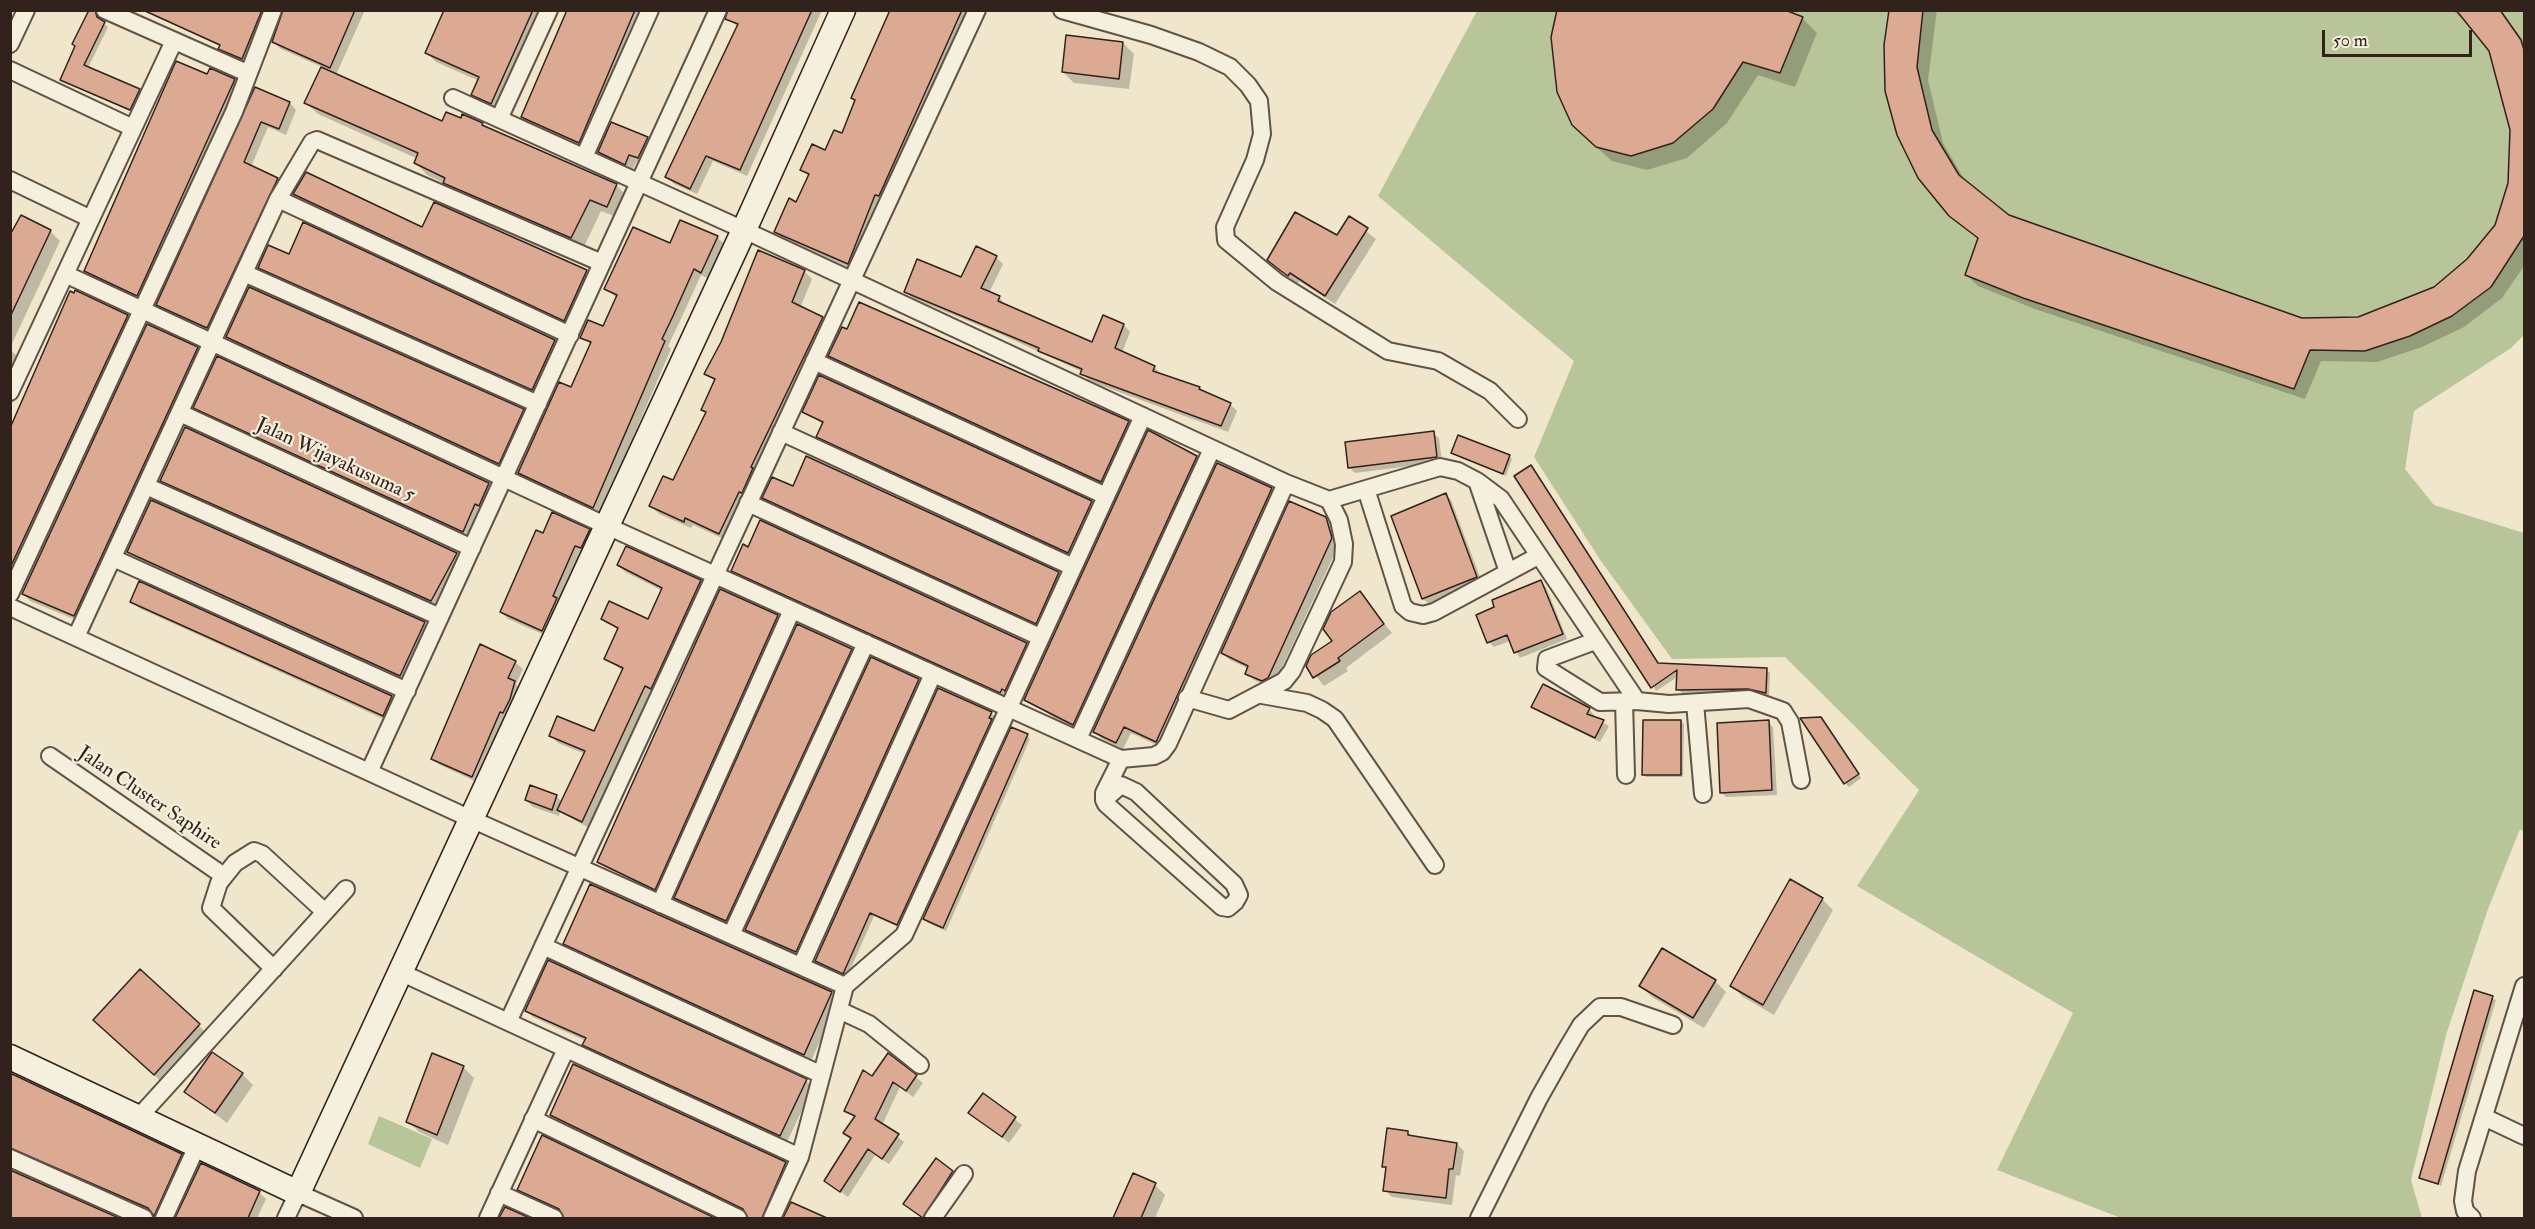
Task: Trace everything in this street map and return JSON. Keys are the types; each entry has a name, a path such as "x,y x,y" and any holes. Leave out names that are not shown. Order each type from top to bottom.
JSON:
{"street":[{"path":"11,42 26,10"},
{"path":"105,10 248,73"},
{"path":"10,594 234,112 273,10"},
{"path":"499,119 549,10"},
{"path":"584,157 650,10"},
{"path":"369,772 718,10"},
{"path":"286,1218 744,230 843,10"},
{"path":"508,1022 977,10"},
{"path":"1062,10 1152,35 1230,67 1248,84 1259,101 1262,134 1255,160 1225,227 1226,240 1277,282 1388,351 1438,361 1490,391 1518,419"},
{"path":"10,392 174,41"},
{"path":"10,70 133,128"},
{"path":"453,98 744,230 1286,483 1329,500 1440,468 1458,471 1477,481 1501,499 1595,641 1631,701 1626,775"},
{"path":"76,637 278,199 309,145 316,140 602,263"},
{"path":"10,180 91,219"},
{"path":"278,199 570,335"},
{"path":"244,273 538,404"},
{"path":"65,274 607,526 1121,759 1154,756 1162,753 1286,483"},
{"path":"814,361 1106,496"},
{"name":"Jalan Wijayakusuma 5","path":"180,413 472,548"},
{"path":"772,1218 800,1156 845,986 904,935 1007,707 1143,416"},
{"path":"781,432 1073,567"},
{"path":"1078,739 1212,449"},
{"path":"1477,481 1508,573"},
{"path":"146,486 440,617"},
{"path":"1366,489 1406,610 1423,615 1434,612 1538,556"},
{"path":"1188,698 1229,710 1262,695 1284,681 1292,671 1343,562 1344,544 1339,520 1329,500"},
{"path":"748,503 1040,637"},
{"path":"113,558 407,691"},
{"path":"10,607 471,819 845,986"},
{"path":"660,904 792,610"},
{"path":"1595,641 1548,659 1546,668 1600,702 1631,701 1669,704 1749,699 1783,711 1790,722 1802,780"},
{"path":"731,935 866,643"},
{"path":"801,966 933,674"},
{"path":"1262,695 1307,704 1335,719 1435,865"},
{"path":"1695,703 1703,794"},
{"name":"Jalan Cluster Saphire","path":"50,756 224,876"},
{"path":"1104,800 1107,783 1121,759"},
{"path":"1121,785 1128,786 1234,884 1239,895 1235,902 1228,908 1222,907 1121,820 1104,800 1121,785"},
{"path":"1162,855 1182,835"},
{"name":"Jalan Cluster Saphire","path":"274,969 211,908 213,894 224,876 247,854 254,851 262,854 325,912"},
{"path":"138,1118 346,889"},
{"path":"543,946 820,1074"},
{"path":"400,972 800,1156"},
{"path":"2472,1218 2465,1211 2463,1192 2484,1117 2518,1028 2524,986"},
{"path":"1479,1218 1539,1098 1581,1025 1600,1007 1622,1007 1673,1025"},
{"path":"838,1010 868,1024 920,1065"},
{"path":"488,1218 566,1048"},
{"path":"10,1058 354,1218"},
{"path":"2484,1117 2524,1136"},
{"path":"533,1119 738,1218"},
{"path":"164,1218 197,1146"},
{"path":"10,1158 144,1218"},
{"path":"933,1218 964,1174"},
{"path":"499,1193 554,1218"}],"green space":[{"path":"1477,11 2524,11 2524,335 2511,348 2414,411 2405,469 2434,505 2524,533 2524,832 2520,829 2488,909 2446,1035 2411,1180 2422,1218 2121,1218 1997,1170 2073,1013 1857,886 1919,790 1785,657 1672,659 1601,561 1534,457 1574,361 1378,196"},
{"path":"379,1116 432,1139 420,1168 368,1144"}],"building":[{"path":"89,10 95,10 97,17 105,22 84,65 140,89 130,110 60,80 75,46 72,44"},
{"path":"143,10 262,10 242,59 218,49 220,45"},
{"path":"283,10 355,10 330,68 272,42"},
{"path":"444,10 533,10 491,104 471,95 479,77 425,53"},
{"path":"567,10 635,10 579,143 521,117"},
{"path":"728,10 812,10 740,170 706,156 690,189 665,177 738,24 725,19"},
{"path":"890,10 962,10 879,196 875,195 848,264 774,232 789,198 796,202 809,174 800,170 812,144 825,150 834,130 842,133 855,100 851,98"},
{"path":"1557,10 1785,10 1803,17 1780,73 1743,62 1713,109 1673,143 1631,156 1596,147 1572,125 1557,92 1551,37"},
{"path":"1889,10 1923,10 1917,67 1932,130 1959,175 2009,215 2302,318 2358,317 2434,287 2467,259 2495,225 2508,183 2510,130 2489,51 2456,10 2500,10 2521,40 2524,50 2524,236 2491,287 2452,316 2410,336 2365,351 2310,350 2294,389 2023,298 1965,275 1978,238 1949,216 1918,178 1897,135 1885,91 1884,45"},
{"path":"1066,35 1123,42 1119,79 1062,72"},
{"path":"176,61 207,74 210,68 235,79 137,296 84,271"},
{"path":"321,67 442,121 446,112 461,118 462,114 617,184 607,207 590,200 571,238 443,183 445,178 414,163 418,153 304,103"},
{"path":"255,87 290,102 279,129 261,122 244,162 278,178 207,328 156,305"},
{"path":"611,122 648,137 638,158 629,155 625,165 598,152"},
{"path":"306,172 422,227 434,202 587,270 564,321 293,194"},
{"path":"1295,212 1337,235 1349,216 1368,228 1325,296 1290,273 1288,276 1267,260"},
{"path":"21,215 51,230 10,317 10,235"},
{"path":"680,220 718,236 701,273 694,269 662,339 665,341 593,508 518,473 559,382 571,387 591,342 580,338 588,320 603,326 617,295 604,289 633,227 670,243"},
{"path":"303,222 555,340 532,390 258,268 268,245 289,254"},
{"path":"976,246 997,256 981,288 1000,296 998,301 1092,342 1103,315 1124,324 1115,348 1155,366 1153,371 1200,387 1199,389 1231,403 1221,426 1080,374 1082,369 1038,351 1039,348 904,292 917,259 961,277"},
{"path":"758,250 805,270 792,302 823,317 751,467 753,468 742,493 739,492 719,534 685,518 684,522 649,506 663,476 673,480 706,412 701,410 715,379 704,374 721,342"},
{"path":"249,287 524,409 499,464 226,337"},
{"path":"75,290 128,315 10,568 10,428 70,291 74,293"},
{"path":"859,302 1129,421 1101,482 828,356 842,327 847,329"},
{"path":"147,324 198,347 74,616 22,594"},
{"path":"217,356 489,483 479,506 475,504 463,532 193,408"},
{"path":"819,375 1092,501 1068,553 816,437 823,422 802,412"},
{"path":"185,427 457,553 431,601 160,481"},
{"path":"1148,430 1197,456 1073,725 1024,700"},
{"path":"1434,431 1437,457 1348,468 1345,442"},
{"path":"1458,435 1510,455 1503,474 1451,453"},
{"path":"806,456 1059,572 1036,624 762,498 772,477 793,486"},
{"path":"1217,463 1272,488 1156,742 1124,727 1116,743 1093,732"},
{"path":"1531,465 1658,663 1767,668 1766,693 1748,689 1676,690 1677,670 1651,688 1514,476"},
{"path":"1446,493 1477,577 1422,599 1391,516"},
{"path":"151,500 425,622 400,676 127,552"},
{"path":"1289,501 1326,517 1332,538 1268,678 1262,681 1245,674 1248,666 1221,653"},
{"path":"552,512 590,529 581,548 575,546 553,596 557,598 542,631 500,612 536,530 543,533"},
{"path":"760,520 1027,643 1005,691 1002,689 1000,693 731,571 743,544 748,547"},
{"path":"626,546 701,580 651,689 645,686 582,822 557,810 585,751 549,736 557,716 594,731 623,668 604,659 618,628 601,619 609,601 648,619 662,588 617,565"},
{"path":"1541,580 1563,634 1514,653 1507,635 1487,643 1476,615 1494,607 1492,600"},
{"path":"139,581 392,696 383,716 130,602"},
{"path":"720,589 778,615 655,890 597,862"},
{"path":"1360,591 1384,624 1338,658 1340,661 1313,678 1306,666 1311,655 1332,641 1323,629 1331,612"},
{"path":"797,624 852,649 726,921 674,898"},
{"path":"480,644 516,661 508,678 515,681 510,699 503,713 500,712 472,777 431,759"},
{"path":"871,657 919,679 796,952 745,930"},
{"path":"1543,684 1590,708 1587,714 1604,720 1595,738 1531,707"},
{"path":"938,688 992,712 989,718 992,719 897,925 870,913 843,974 815,961"},
{"path":"1821,717 1859,774 1844,784 1800,718"},
{"path":"1643,720 1681,720 1681,775 1642,775"},
{"path":"1769,720 1772,790 1720,793 1717,723"},
{"path":"1011,727 1028,734 943,928 923,919"},
{"path":"530,785 557,795 552,810 525,800"},
{"path":"1790,879 1823,898 1763,1005 1730,986"},
{"path":"590,884 832,992 804,1055 563,944"},
{"path":"1662,948 1716,980 1693,1018 1639,986"},
{"path":"548,960 807,1079 780,1136 582,1045 586,1038 525,1011"},
{"path":"140,969 200,1024 154,1075 93,1020"},
{"path":"2474,990 2493,996 2438,1184 2419,1178"},
{"path":"212,1052 243,1073 215,1113 184,1092"},
{"path":"432,1053 464,1066 437,1135 406,1122"},
{"path":"888,1053 917,1075 906,1091 893,1082 875,1119 899,1134 882,1159 868,1149 840,1192 824,1181 851,1138 843,1133 855,1116 844,1111 863,1070 872,1076"},
{"path":"573,1064 786,1162 762,1218 748,1218 743,1209 550,1115"},
{"path":"10,1073 182,1154 154,1216 148,1208 10,1148"},
{"path":"983,1093 1016,1117 1002,1137 968,1113"},
{"path":"1387,1128 1408,1131 1408,1135 1457,1143 1453,1169 1449,1169 1446,1198 1383,1191 1386,1167 1382,1167"},
{"path":"542,1135 715,1218 564,1218 559,1209 517,1190"},
{"path":"936,1158 953,1171 923,1218 903,1204"},
{"path":"201,1163 260,1191 248,1218 175,1218"},
{"path":"10,1170 119,1218 10,1218"},
{"path":"1133,1173 1156,1183 1141,1218 1113,1218"},
{"path":"791,1202 827,1218 783,1218"},
{"path":"505,1207 530,1218 499,1218"}]}
